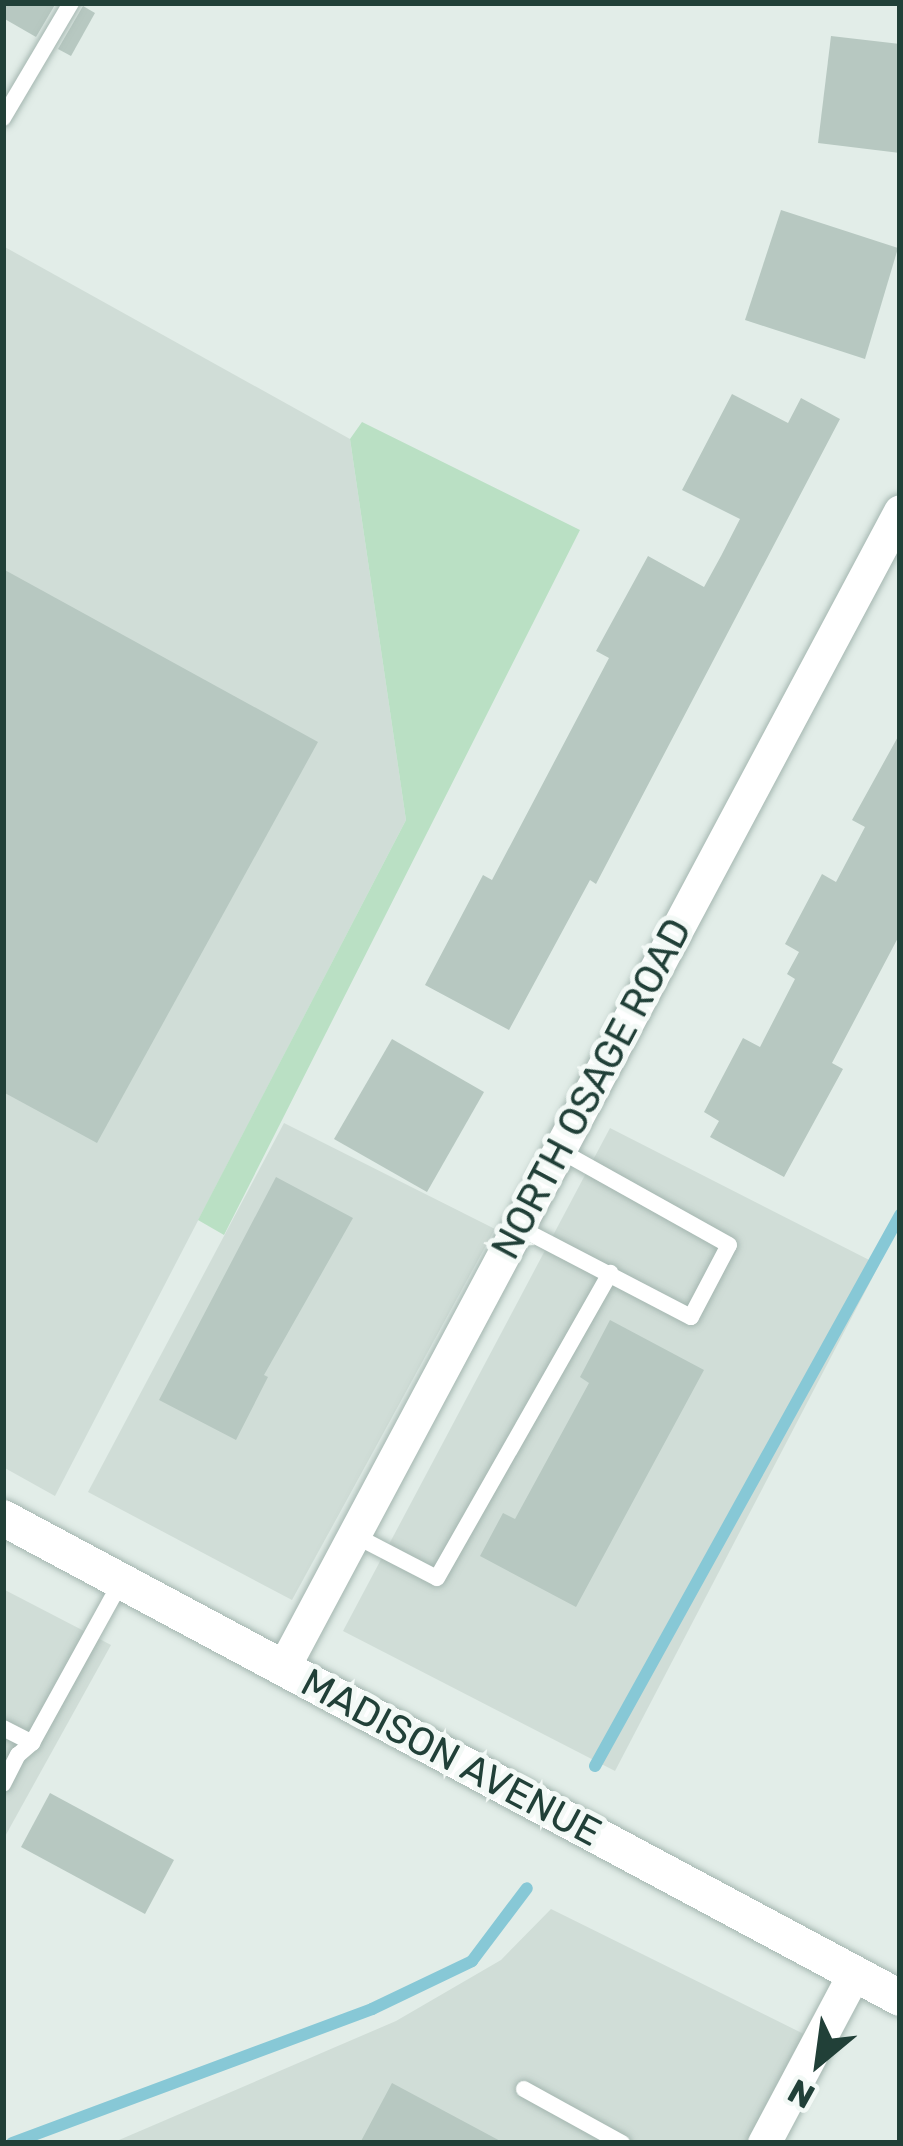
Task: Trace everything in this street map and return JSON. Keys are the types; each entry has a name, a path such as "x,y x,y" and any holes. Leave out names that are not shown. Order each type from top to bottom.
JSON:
{"main road":[{"name":"MADISON AVENUE","path":"3,1518 900,1998"}],"street":[{"name":"NORTH OSAGE ROAD","path":"283,1668 900,511"},
{"path":"764,2143 854,1974"}],"lane":[{"path":"3,118 70,3"},
{"path":"518,1227 691,1317 729,1245 559,1150"},
{"path":"354,1535 437,1578 610,1273"},
{"path":"3,1784 18,1755 32,1743 121,1581"},
{"path":"3,1728 32,1743"},
{"path":"524,2089 622,2143"}],"shaded area":[{"path":"3,246 350,439 406,820 55,1496 3,1467"},
{"path":"284,1123 495,1229 292,1600 88,1492"},
{"path":"610,1128 879,1265 615,1771 343,1631"},
{"path":"3,1589 111,1645 3,1840"},
{"path":"551,1909 818,2041 764,2143 112,2143 396,2021 501,1960"}],"green space":[{"path":"362,422 580,530 224,1235 198,1220 406,820 350,439"}],"building":[{"path":"3,3 56,3 36,37 3,18"},
{"path":"83,6 95,13 71,56 58,49"},
{"path":"831,36 900,44 900,153 818,143"},
{"path":"781,210 898,248 865,359 745,320"},
{"path":"732,394 788,423 801,398 840,419 596,884 590,880 509,1030 425,985 483,875 492,880 609,658 596,651 648,556 704,587 721,556 740,519 682,490"},
{"path":"3,569 318,742 97,1143 3,1092"},
{"path":"900,733 900,934 832,1063 843,1069 784,1177 710,1137 719,1121 704,1112 743,1038 760,1047 795,979 787,974 799,952 785,944 822,874 836,882 865,827 852,820"},
{"path":"392,1039 484,1092 427,1192 334,1139"},
{"path":"276,1177 353,1218 264,1375 268,1377 236,1440 159,1400"},
{"path":"610,1320 704,1370 576,1607 480,1556 503,1513 515,1519 589,1383 580,1377"},
{"path":"50,1793 174,1860 145,1914 21,1847"},
{"path":"392,2083 504,2143 360,2143"}],"waterway":[{"path":"595,1766 900,1215"},
{"path":"12,2143 372,2009 472,1961 527,1888"}]}
